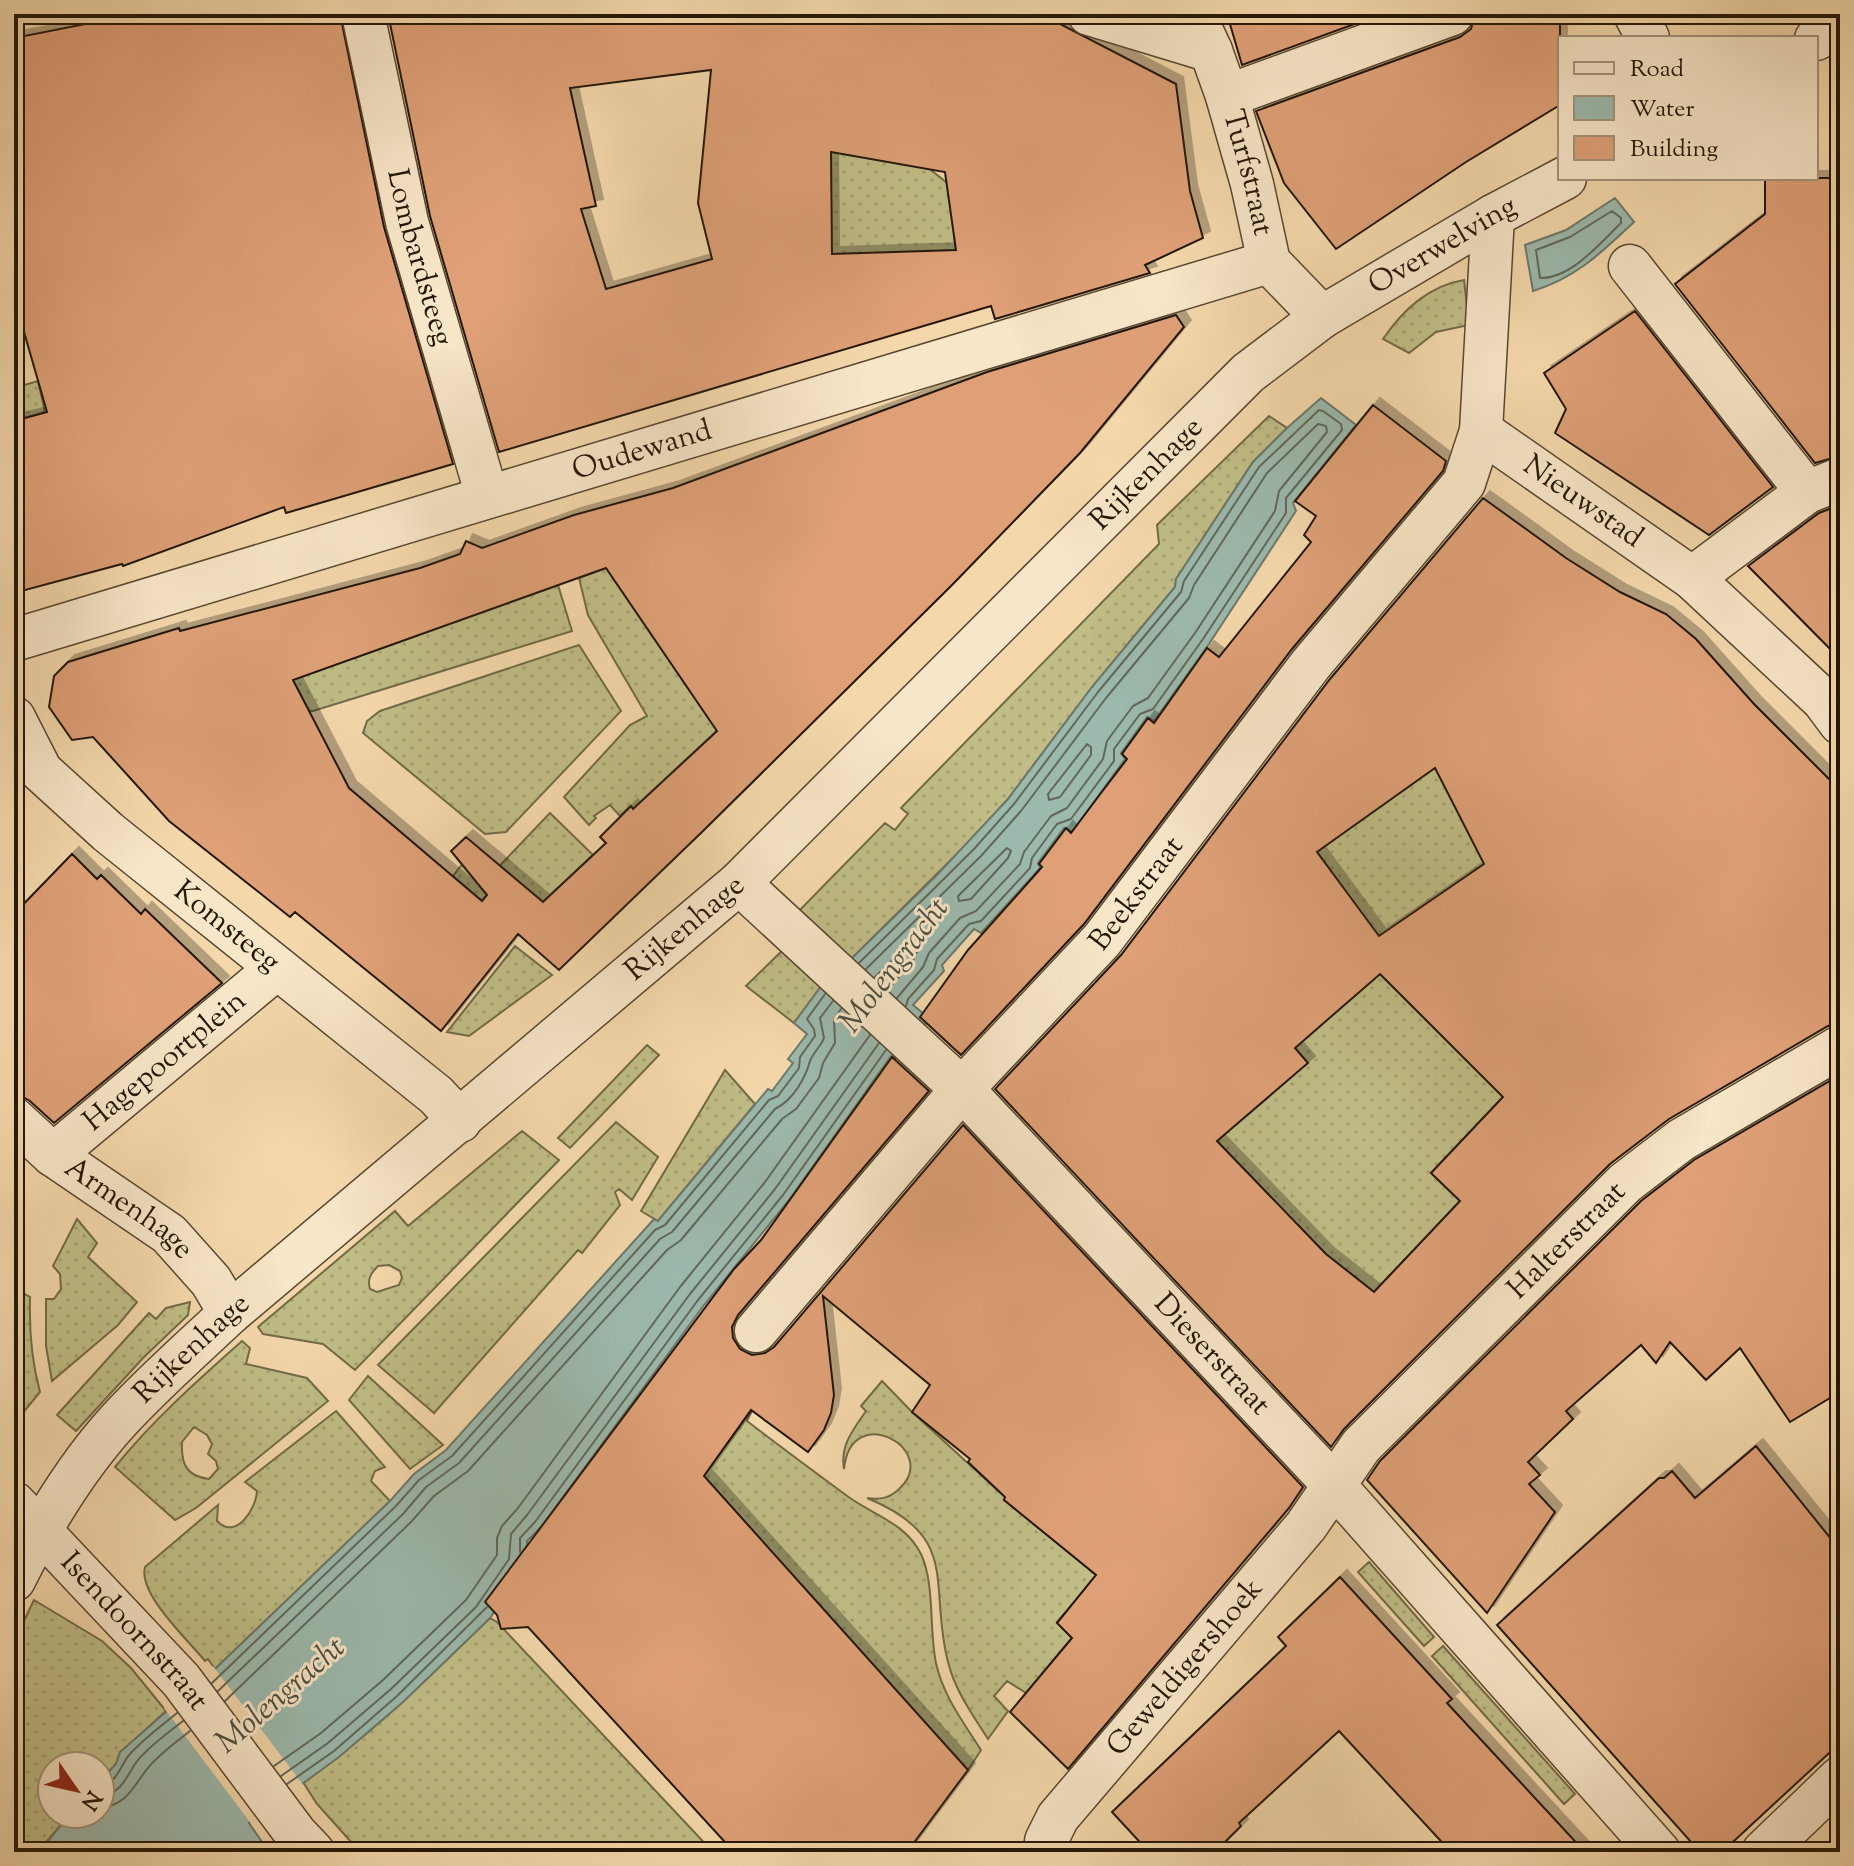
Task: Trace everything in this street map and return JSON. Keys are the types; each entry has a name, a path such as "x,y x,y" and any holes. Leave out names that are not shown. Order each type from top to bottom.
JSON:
{"street":[{"name":"Lombardsteeg","path":"363,14 407,222 487,496"},
{"path":"1089,14 1203,32"},
{"path":"1227,96 1452,14"},
{"path":"1635,14 1647,36"},
{"path":"1818,38 1840,25"},
{"name":"Turfstraat","path":"1203,32 1227,96 1252,184 1269,262 1322,317"},
{"name":"Overwelving","path":"1322,317 1493,216 1561,180"},
{"path":"1481,431 1493,216"},
{"name":"Oudewand","path":"14,640 1269,262"},
{"path":"1630,266 1823,485 1692,578"},
{"name":"Rijkenhage","path":"14,1580 27,1515 90,1456 117,1422 230,1313 739,883 1248,373 1322,317"},
{"name":"Nieuwstad","path":"1481,431 1692,578 1823,700 1840,723"},
{"name":"Beekstraat","path":"756,1331 962,1089 1102,940 1311,664 1464,483 1481,431"},
{"name":"Komsteeg","path":"14,718 41,771 108,832 436,1095 460,1121"},
{"name":"Dieserstraat","path":"739,883 962,1089 1334,1485 1659,1852"},
{"name":"Hagepoortplein","path":"53,1155 277,968"},
{"name":"Halterstraat","path":"1334,1485 1361,1446 1625,1183 1681,1140 1840,1047"},
{"name":"Armenhage","path":"14,1119 53,1155 169,1234 211,1281 230,1313"},
{"name":"Geweldigershoek","path":"1046,1852 1046,1841 1058,1817 1306,1526 1334,1485"},
{"name":"Isendoornstraat","path":"27,1515 181,1680 304,1843"},
{"path":"1763,1852 1840,1778"}],"shaded area":[{"path":"823,150 927,167 961,194 954,237 956,250 875,271 874,253 832,254"},
{"path":"1464,280 1469,325 1436,332 1409,353 1383,339 1399,318 1418,301 1439,288"},
{"path":"38,381 45,412 14,421 14,388"},
{"path":"1269,416 1287,428 1253,462 1176,579 1175,587 1092,687 1008,799 846,964 794,916 885,823 895,830 908,814 901,808 1159,544 1157,525"},
{"path":"606,568 717,731 636,812 630,806 620,816 610,805 594,816 596,818 589,825 564,797 630,725 647,716 588,615 579,578"},
{"path":"558,585 572,631 313,711 198,703 357,657"},
{"path":"579,645 621,711 506,832 485,834 363,733 367,721 380,711"},
{"path":"1459,741 1486,867 1300,1043 1380,974 1503,1097 1431,1173 1460,1201 1374,1292 1337,1263 1240,1358 1210,1327 1306,1236 1103,1089 1354,903 1313,846"},
{"path":"550,813 593,855 543,902 506,871 482,901 453,876 467,858 489,877"},
{"path":"515,946 552,975 469,1036 447,1032"},
{"path":"787,946 825,981 794,1023 746,986"},
{"path":"647,1045 659,1055 570,1148 558,1138"},
{"path":"725,1070 755,1104 658,1221 641,1211"},
{"path":"616,1122 658,1157 632,1200 619,1189 615,1192 620,1205 582,1253 578,1250 434,1413 378,1365"},
{"path":"522,1131 559,1160 355,1370 323,1344 263,1334 258,1327 395,1211 408,1226","holes":["389,1265 400,1271 402,1278 399,1285 377,1292 370,1289 370,1276 378,1266"]},
{"path":"77,1219 97,1243 88,1257 137,1302 118,1325 52,1381 46,1346 46,1299 54,1299 61,1289 60,1274 53,1266"},
{"path":"14,1281 21,1283 23,1293 30,1297 31,1344 40,1392 14,1424"},
{"path":"190,1302 188,1315 143,1358 76,1431 57,1415 149,1313 156,1319 166,1308"},
{"path":"242,1341 250,1348 246,1364 307,1378 328,1401 196,1508 175,1520 115,1467 160,1417","holes":["194,1427 207,1435 212,1444 208,1454 216,1461 218,1469 209,1479 195,1475 186,1468 182,1450 182,1442"]},
{"path":"368,1376 443,1445 410,1469 349,1400"},
{"path":"882,1381 1005,1497 1004,1500 1113,1588 1077,1599 1057,1622 1072,1638 1026,1693 1007,1681 994,1696 1008,1711 988,1739 951,1673 943,1634 936,1565 929,1546 917,1529 897,1513 867,1498 886,1497 897,1491 910,1472 909,1458 902,1446 875,1434 861,1437 850,1448 844,1469 846,1445 866,1411 861,1406"},
{"path":"753,1408 747,1421 850,1498 899,1528 921,1554 928,1579 939,1675 955,1709 981,1750 968,1770 712,1486 700,1481"},
{"path":"336,1411 385,1467 375,1471 371,1481 390,1501 215,1669 156,1603 145,1578 145,1567 218,1505 217,1521 224,1526 238,1525 249,1514 256,1498 257,1491 245,1482"},
{"path":"1369,1562 1434,1637 1424,1646 1358,1572"},
{"path":"34,1600 102,1641 131,1668 166,1711 121,1752 116,1764 116,1750 36,1750 36,1830 57,1830 38,1852 14,1852 14,1642"},
{"path":"490,1618 713,1852 360,1852 317,1804 303,1782 377,1725"},
{"path":"1443,1646 1575,1794 1564,1804 1432,1656"}],"water":[{"path":"1615,198 1634,222 1575,271 1533,291 1525,245 1566,230"},
{"name":"Molengracht","path":"1321,398 1356,425 1293,503 1296,511 1209,644 1154,721 1147,717 1121,753 1125,759 1072,832 1064,828 1038,863 1040,868 981,933 974,929 942,965 944,971 913,1005 930,1019 896,1058 891,1056 789,1200 704,1305 541,1527 527,1541 528,1563 490,1618 403,1702 339,1757 249,1823 264,1845 257,1852 39,1852 57,1830 116,1830 116,1764 120,1752 215,1669 390,1501 414,1474 446,1450 654,1219 658,1221 768,1089 772,1091 793,1063 788,1059 807,1034 794,1023 825,981 936,876 1008,799 1092,687 1175,587 1176,579 1253,462"}],"pier":[{"path":"213,1666 304,1786 254,1824 268,1846 164,1708"}],"building":[{"path":"136,14 340,14 384,227 453,464 286,513 284,507 123,566 14,593 14,421 47,412 14,297 14,38"},
{"path":"388,14 1041,14 1176,84 1190,191 1203,238 1145,265 1150,273 995,319 991,306 499,452 430,216","holes":["711,70 698,203 712,259 606,289 581,209 596,206 570,88","831,152 945,172 956,250 832,254"]},
{"path":"1227,14 1382,14 1242,65"},
{"path":"1475,14 1560,14 1558,106 1466,162 1336,249 1284,183 1256,111 1460,37 1471,29"},
{"path":"1840,178 1840,456 1815,463 1675,284 1765,214 1765,180"},
{"path":"1635,311 1773,487 1709,535 1555,433 1566,409 1544,373"},
{"path":"1176,315 1184,327 1080,453 951,586 559,970 518,934 441,1031 295,912 290,917 169,821 93,737 72,740 49,707 54,676 68,662 179,628 180,631 420,568 460,554 466,541 482,548 574,515 673,488 987,372","holes":["606,568 717,731 633,809 631,806 600,837 606,843 543,902 466,837 451,851 487,895 482,901 349,788 293,680"]},
{"path":"1373,405 1446,461 1443,471 1292,649 1084,924 961,1055 920,1017 968,950 1042,867 1039,864 1066,828 1071,833 1127,759 1122,754 1148,718 1154,723 1207,648 1219,657 1311,542 1304,535 1316,516 1295,501"},
{"path":"1483,498 1566,558 1620,592 1666,614 1696,639 1754,704 1840,790 1840,1023 1828,1026 1669,1119 1610,1164 1344,1429 1331,1447 995,1089 1121,955 1330,679","holes":["1435,768 1484,864 1379,936 1317,852","1380,974 1503,1097 1431,1173 1460,1201 1374,1292 1326,1254 1217,1141 1308,1063 1295,1048"]},
{"path":"1840,505 1840,659 1748,566 1819,513"},
{"path":"72,854 97,879 101,875 141,914 145,909 222,983 54,1123 30,1101 14,1092 14,914"},
{"path":"892,1057 929,1091 738,1315 732,1327 733,1338 740,1349 752,1355 765,1353 774,1347 963,1125 1303,1487 1289,1508 1068,1769 1010,1712 1072,1638 1057,1623 1096,1575 1004,1500 1005,1497 968,1462 970,1459 912,1412 930,1385 823,1296 834,1395 824,1430 808,1452 751,1410 704,1476 968,1770 907,1852 734,1852 528,1627 501,1629 497,1615 485,1602 734,1269 761,1240"},
{"path":"1840,1075 1840,1392 1790,1422 1740,1348 1706,1380 1670,1342 1656,1363 1641,1345 1566,1411 1573,1419 1528,1462 1540,1475 1529,1484 1555,1512 1487,1613 1367,1480 1380,1461 1641,1201 1694,1160"},
{"path":"1756,1446 1840,1550 1840,1743 1722,1852 1700,1852 1497,1625 1659,1478 1672,1471 1695,1498"},
{"path":"1340,1577 1452,1699 1447,1703 1585,1852 1451,1852 1339,1731 1239,1823 1241,1826 1215,1852 1149,1852 1112,1812 1286,1646 1278,1637"}]}
